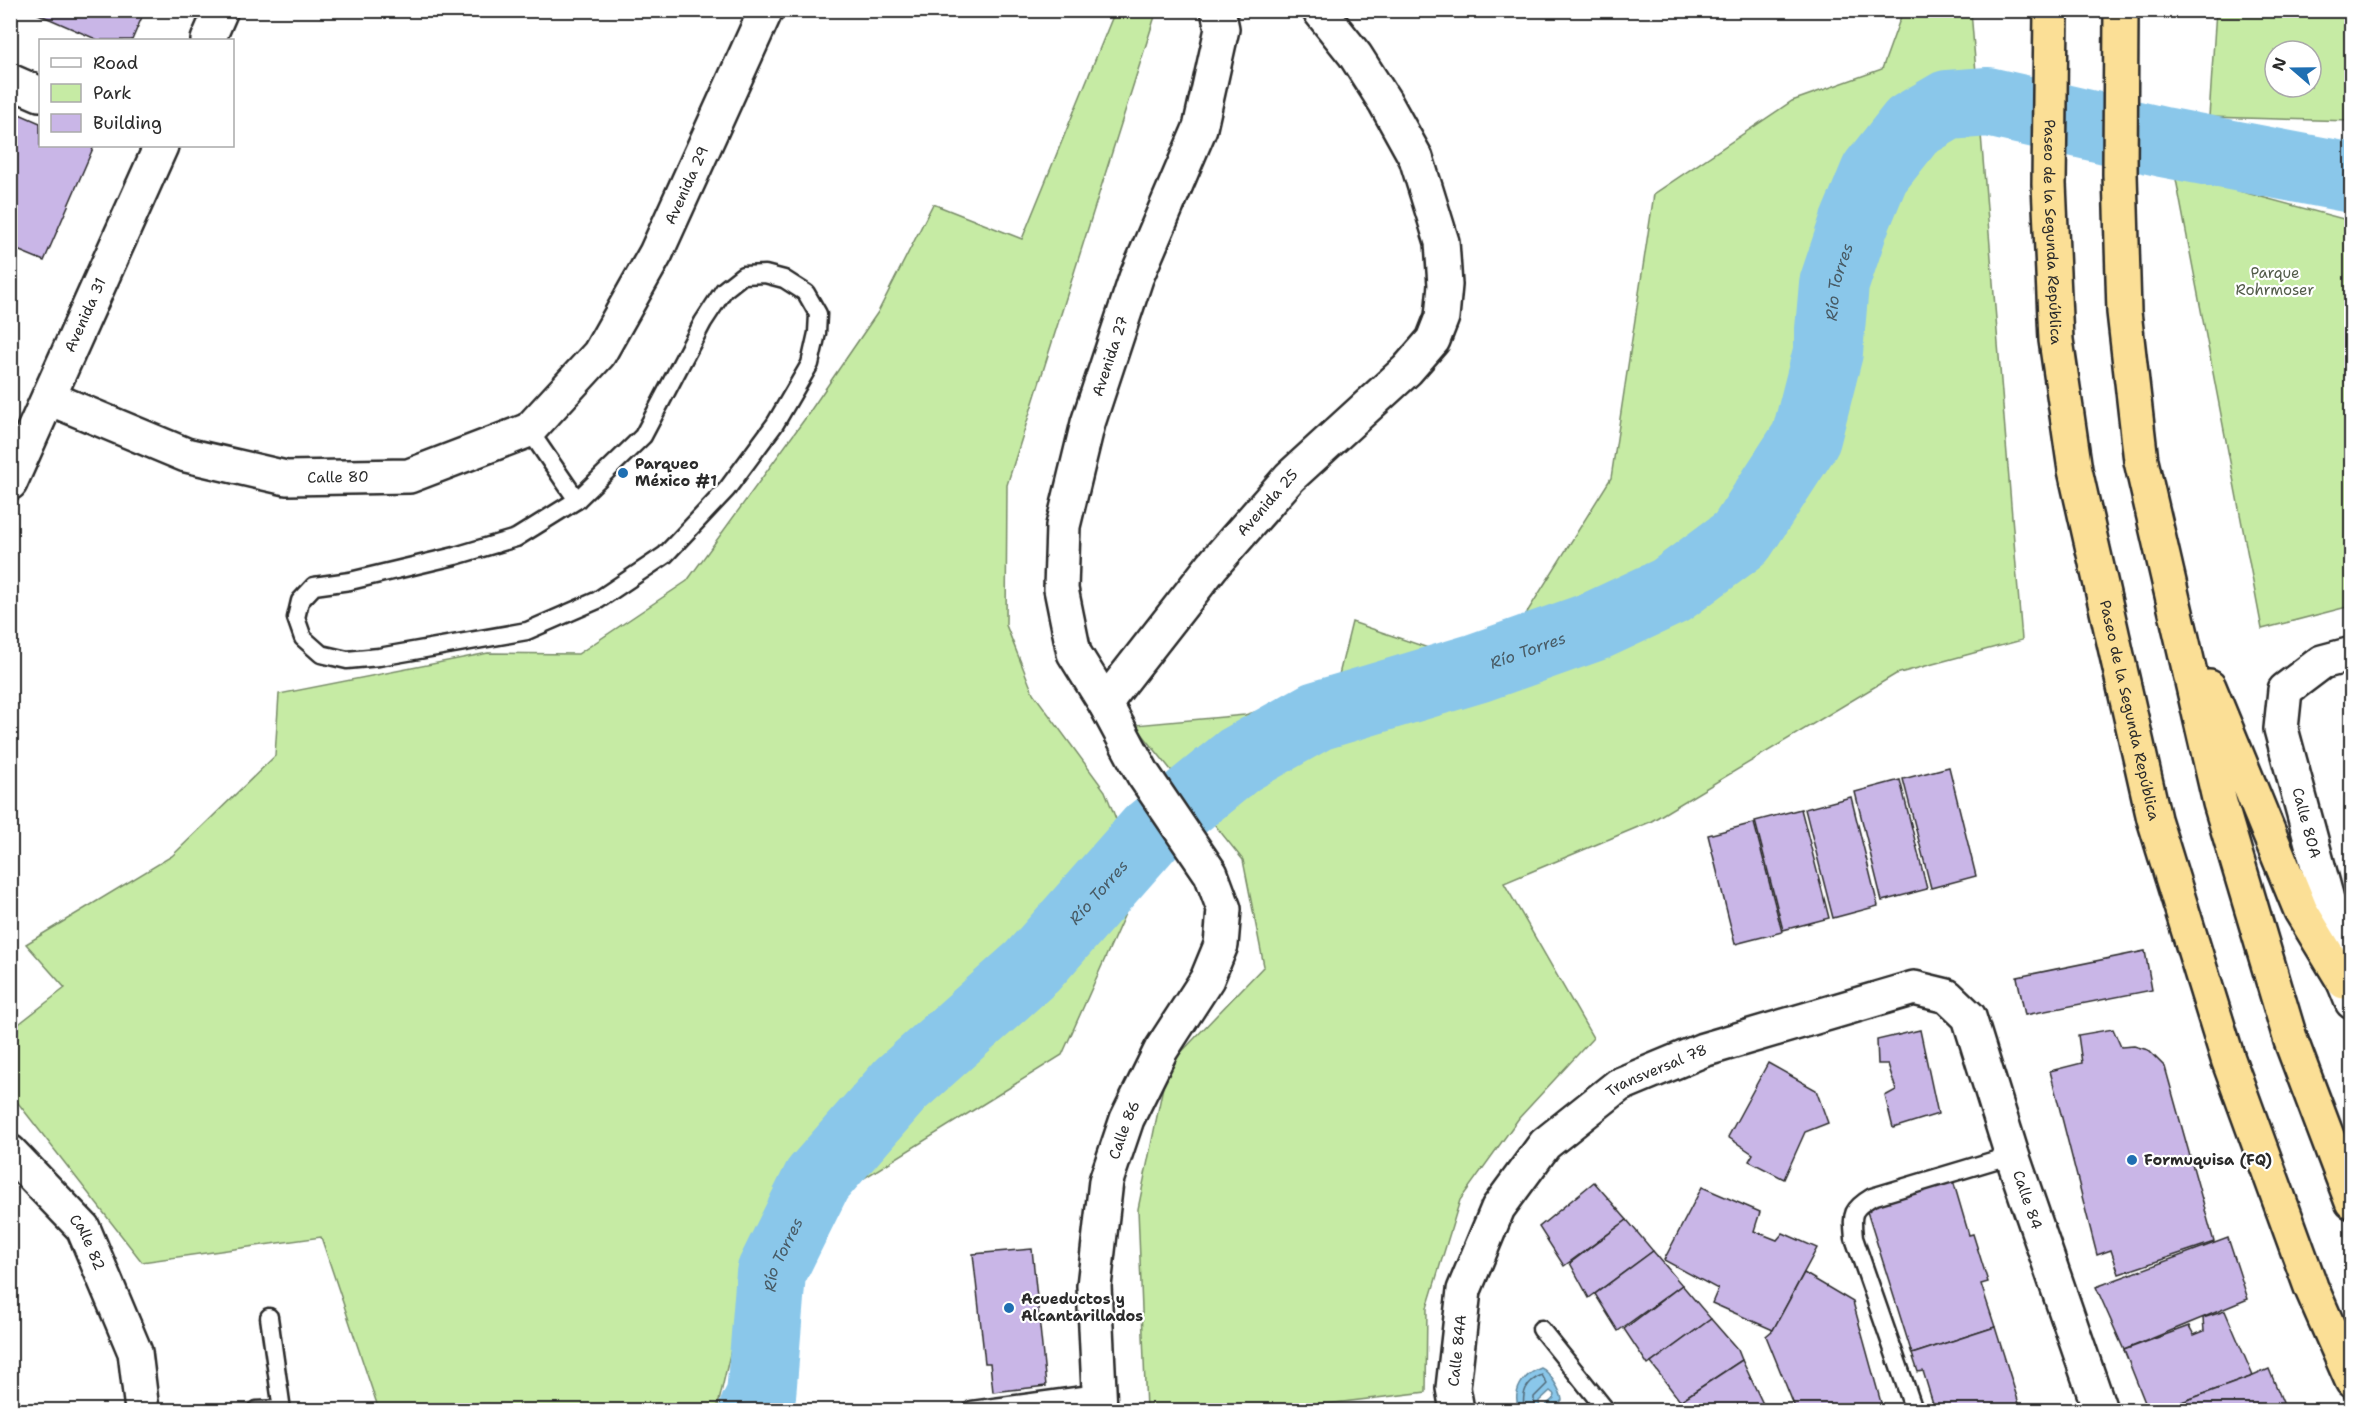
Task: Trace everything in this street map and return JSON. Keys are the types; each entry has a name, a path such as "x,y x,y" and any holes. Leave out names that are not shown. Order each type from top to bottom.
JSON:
{"highway":[{"name":"Paseo de la Segunda República","path":"2050,10 2049,184 2055,340 2075,470 2154,819 2228,1059 2311,1287 2352,1381"},
{"path":"2121,10 2120,174 2124,312 2141,461 2223,814 2291,1041 2352,1202"},
{"path":"2173,597 2301,911 2348,992"}],"street":[{"path":"208,39 221,10"},
{"name":"Avenida 29","path":"598,354 656,253 766,10"},
{"name":"Avenida 27","path":"1143,774 1105,703 1074,653 1061,589 1063,526 1088,423 1136,279 1200,128 1222,29 1218,10"},
{"name":"Avenida 25","path":"1105,703 1212,566 1290,477 1407,370 1433,340 1442,317 1445,285 1442,242 1416,158 1385,102 1355,55 1319,10"},
{"path":"10,81 39,94"},
{"name":"Avenida 31","path":"10,483 160,147"},
{"name":"Calle 80","path":"48,398 186,455 286,478 409,476 529,430 598,354"},
{"name":"Calle 80A","path":"2337,658 2285,690 2281,729 2331,914 2348,992"},
{"name":"Calle 86","path":"1099,1402 1094,1286 1106,1180 1127,1119 1161,1050 1207,979 1221,945 1224,909 1211,873 1143,774"},
{"name":"Transversal 78","path":"1464,1290 1498,1208 1545,1144 1619,1085 1703,1050 1914,988 1947,996"},
{"name":"Calle 84","path":"1947,996 1969,1017 2012,1155 2100,1410"},
{"name":"Calle 82","path":"10,1152 83,1228 135,1352 142,1410"},
{"name":"Calle 84A","path":"1457,1410 1453,1388 1464,1290"}],"lane":[{"path":"765,274 784,279 806,293 818,314 817,333 810,364 775,424 727,489 665,555 598,600 527,631 379,657 346,660 321,654 303,639 297,618 300,601 314,586 350,581 516,538 577,500 643,436 703,322 724,290 743,276 765,274"},
{"path":"529,430 577,500"},
{"path":"1914,1410 1854,1238 1852,1216 1858,1206 1872,1197 2012,1155"},
{"path":"256,1410 282,1410 269,1317"},
{"path":"1541,1329 1606,1410"},
{"path":"972,1410 1099,1402"}],"green space":[{"path":"2216,10 2351,11 2351,121 2209,117"},
{"path":"1115,11 1155,11 1156,13 1007,485 1006,625 1033,693 1105,791 1140,880 1062,1055 848,1188 750,1268 717,1410 379,1410 321,1237 142,1262 11,1094 11,1030 65,988 26,944 172,856 275,756 279,694 488,653 578,654 687,581 804,420 878,312 933,204 1022,239"},
{"path":"1903,11 1971,11 2022,640 1896,674 1650,822 1504,883 1593,1038 1519,1118 1460,1200 1427,1308 1426,1392 1276,1410 1146,1410 1138,1209 1167,1067 1264,966 1243,860 1135,725 1245,715 1336,687 1352,622 1437,651 1521,622 1611,478 1654,194 1792,101 1882,69"},
{"name":"Parque Rohrmoser","path":"2175,174 2351,221 2351,606 2262,629"}],"water":[{"path":"1541,1368 1554,1382 1562,1400 1553,1410 1547,1410 1545,1406 1555,1395 1550,1391 1539,1401 1540,1410 1519,1410 1517,1396 1520,1384 1534,1371"}],"building":[{"path":"29,10 145,10 132,39 96,39"},
{"path":"10,110 39,123 39,147 94,147 44,261 10,247"},
{"path":"1949,767 1976,876 1931,888 1903,779"},
{"path":"1900,780 1927,889 1882,901 1855,792"},
{"path":"1851,797 1878,906 1833,918 1805,809"},
{"path":"1801,809 1829,918 1783,930 1755,821"},
{"path":"1754,823 1782,932 1735,944 1708,835"},
{"path":"2145,951 2152,990 2025,1015 2017,977"},
{"name":"Formuquisa (FQ)","path":"2113,1029 2121,1047 2134,1046 2148,1050 2165,1067 2214,1242 2119,1274 2111,1250 2097,1255 2050,1071 2082,1063 2078,1035"},
{"path":"1920,1030 1938,1114 1893,1128 1885,1096 1896,1090 1888,1064 1878,1064 1877,1040"},
{"path":"1768,1063 1816,1090 1828,1123 1805,1132 1784,1179 1749,1161 1753,1154 1728,1137"},
{"path":"1952,1177 1969,1235 1973,1234 1988,1282 1981,1284 1995,1327 1912,1354 1865,1205"},
{"path":"1594,1182 1627,1220 1564,1266 1539,1227"},
{"path":"1702,1187 1760,1212 1754,1231 1777,1240 1783,1233 1817,1248 1773,1330 1712,1303 1718,1289 1664,1260"},
{"path":"1627,1220 1653,1251 1589,1298 1570,1263"},
{"path":"2228,1238 2248,1299 2124,1350 2096,1287"},
{"name":"Acueductos y Alcantarillados","path":"1032,1249 1046,1386 993,1392 990,1363 985,1363 973,1254"},
{"path":"1653,1251 1682,1285 1618,1331 1595,1294"},
{"path":"1804,1273 1853,1302 1883,1410 1796,1410 1766,1336 1773,1330"},
{"path":"1682,1285 1711,1319 1648,1365 1624,1329"},
{"path":"2225,1311 2253,1376 2160,1410 2148,1410 2124,1350 2189,1326 2194,1335 2204,1331 2203,1318"},
{"path":"1711,1319 1738,1350 1742,1360 1680,1401 1651,1363"},
{"path":"1995,1327 2021,1410 1935,1410 1923,1371 1918,1372 1912,1354"},
{"path":"1742,1360 1763,1404 1751,1410 1683,1410 1677,1403"},
{"path":"2269,1369 2286,1410 2160,1410 2253,1376"},
{"path":"1587,1403 1592,1410 1575,1410"},
{"path":"1763,1404 1766,1410 1751,1410"}],"waterway":[{"name":"Río Torres","path":"754,1410 761,1396 771,1273 817,1180 901,1084 1032,967 1151,832 1239,760 1317,716 1477,668 1595,626 1670,591 1741,538 1806,438 1828,352 1834,284 1854,224 1875,173 1912,126 1948,105 1988,102 2163,142 2352,178"}],"place":[{"name":"Parqueo México #1","path":"623,473"},
{"name":"Formuquisa (FQ)","path":"2132,1160"},
{"name":"Acueductos y Alcantarillados","path":"1009,1308"}]}
